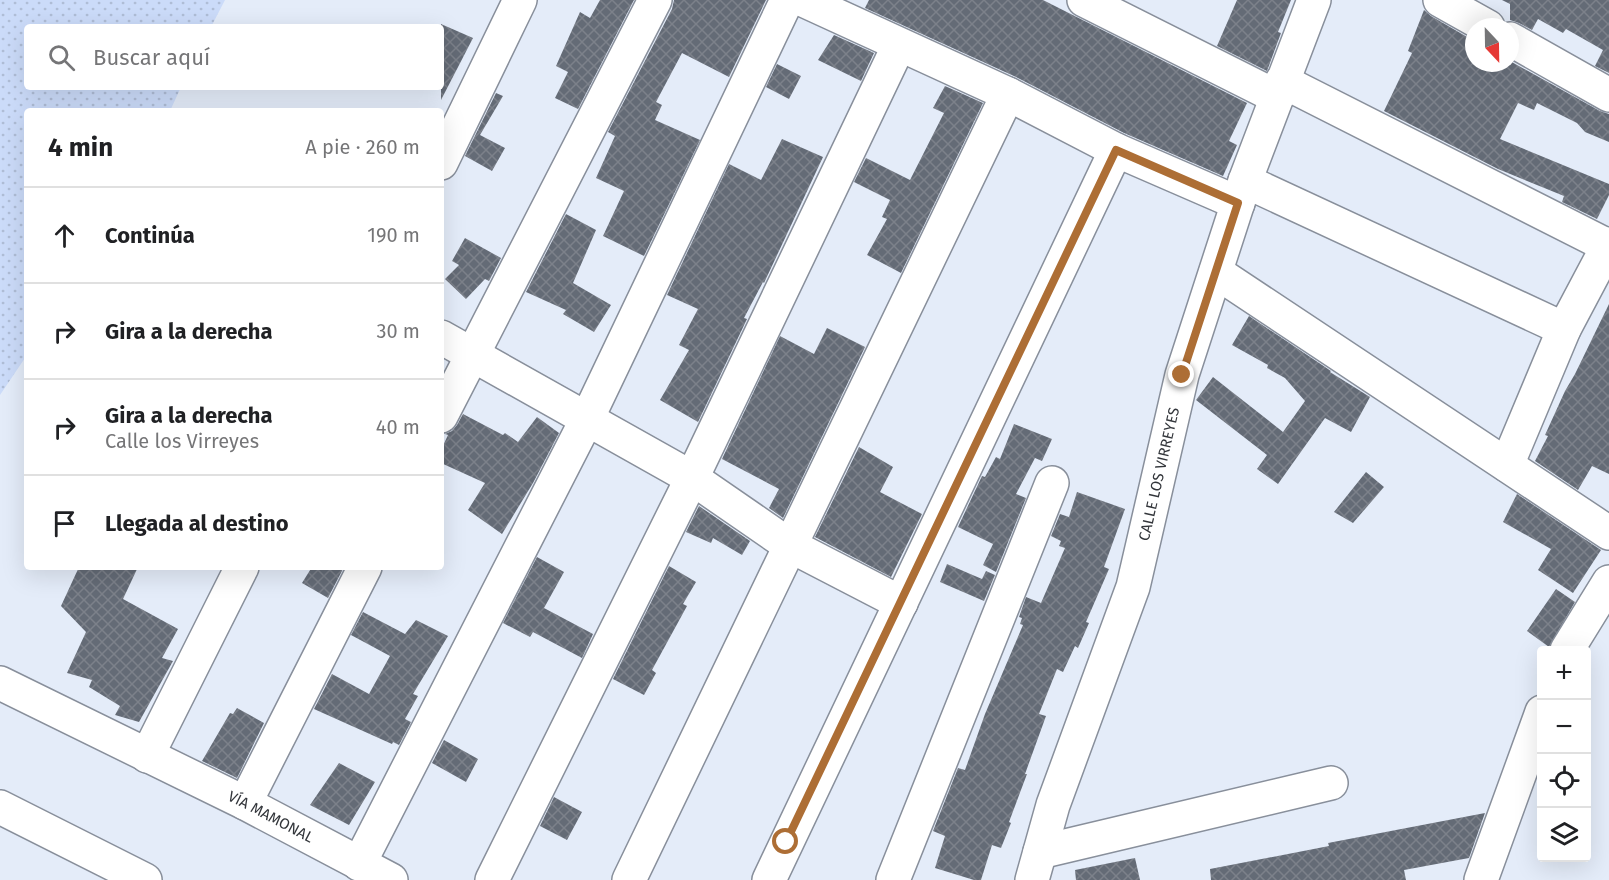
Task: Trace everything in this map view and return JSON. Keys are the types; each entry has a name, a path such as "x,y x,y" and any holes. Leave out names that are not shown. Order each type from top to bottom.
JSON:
{"street":[{"path":"444,158 520,0"},
{"path":"444,410 655,0"},
{"path":"360,864 587,419 787,0"},
{"path":"803,0 1008,94 1116,150 1242,192 1564,330"},
{"path":"1084,0 1280,89 1609,245 1564,330 1507,465"},
{"name":"CALLE LOS VIRREYES","path":"1036,866 1053,805 1133,587 1182,375 1242,192 1314,0"},
{"path":"1440,0 1472,18"},
{"path":"1519,44 1609,95"},
{"path":"492,880 692,478 899,45"},
{"path":"629,880 1008,94"},
{"path":"769,880 1116,150"},
{"path":"1216,272 1609,533"},
{"path":"444,339 692,478 789,545 901,603"},
{"path":"893,880 1052,483"},
{"path":"147,756 240,570"},
{"path":"245,803 362,570"},
{"path":"1570,646 1609,582"},
{"name":"VÍA MAMONAL","path":"0,683 245,803 391,880"},
{"path":"1481,880 1537,725"},
{"path":"1036,866 1331,783"},
{"path":"0,807 145,880"}],"shaded area":[{"path":"0,0 225,0 213,24 24,24 24,90 180,90 171,108 24,108 24,359 0,395"}],"building":[{"path":"600,0 634,0 578,109 555,98 568,72 556,66 580,12 590,18"},
{"path":"674,0 766,0 729,77 682,53 656,102 662,105 655,120 700,140 644,256 603,236 624,191 596,178 615,136 608,132 672,9"},
{"path":"869,0 1043,0 1247,103 1229,141 1237,145 1223,176 1124,133 1016,77 865,8"},
{"path":"1237,0 1291,0 1278,32 1281,33 1267,71 1217,46"},
{"path":"1502,0 1609,0 1609,73 1595,66 1603,50 1566,29 1563,33 1538,19 1532,30 1519,23 1519,18 1510,18 1510,4"},
{"path":"1424,10 1465,36 1465,72 1519,72 1519,66 1609,114 1609,142 1585,132 1577,123 1537,103 1534,110 1518,103 1500,139 1609,184 1609,195 1597,219 1562,202 1564,196 1498,169 1384,111 1412,53 1408,51"},
{"path":"444,25 473,38 441,100 441,90 444,90"},
{"path":"834,35 874,53 861,81 818,60"},
{"path":"777,64 801,76 789,99 766,87"},
{"path":"945,86 983,103 901,273 867,255 887,219 882,217 890,200 854,182 866,158 910,180 944,113 933,108"},
{"path":"496,93 503,96 480,135 505,148 492,171 465,156"},
{"path":"782,139 823,157 764,283 744,318 747,319 698,422 660,400 689,350 679,345 698,309 667,295 729,164 761,180"},
{"path":"566,214 596,230 573,283 611,305 594,332 563,314 566,310 526,292"},
{"path":"465,238 501,258 489,281 485,279 466,299 445,279 459,265 452,261"},
{"path":"1609,304 1609,474 1592,466 1578,490 1535,461 1548,436 1545,435 1565,391"},
{"path":"1249,316 1370,397 1351,432 1325,418 1278,484 1257,469 1267,455 1196,400 1213,377 1283,432 1305,401 1285,378 1267,368 1268,365 1232,345"},
{"path":"827,328 865,347 783,518 769,508 779,489 722,459 780,336 814,354"},
{"path":"463,414 503,435 505,433 518,442 537,417 559,433 533,483 502,534 468,510 485,483 444,464 444,444 448,435 445,434 457,425"},
{"path":"1014,424 1052,439 1042,461 1035,458 1016,494 1026,498 996,572 983,565 993,544 958,527 982,476 985,477 996,457 1000,459"},
{"path":"859,447 893,467 880,492 922,514 891,577 815,537"},
{"path":"1366,472 1384,487 1353,523 1334,512"},
{"path":"1077,492 1125,509 1104,567 1109,569 1086,622 1089,623 1078,648 1075,646 1063,672 1057,669 1039,714 1046,716 1009,822 1011,823 1001,848 992,845 981,880 935,868 945,836 933,831 958,768 965,770 985,714 1023,625 1020,624 1022,618 1019,617 1026,597 1041,603 1065,548 1059,546 1061,541 1051,536 1060,514 1069,517"},
{"path":"1517,494 1601,550 1573,593 1538,570 1551,549 1503,522"},
{"path":"699,506 750,541 742,555 713,538 711,543 686,532"},
{"path":"537,557 564,572 544,608 593,634 582,658 533,632 530,637 503,623"},
{"path":"947,564 982,579 986,571 995,575 984,601 940,582"},
{"path":"669,566 696,582 683,604 687,606 652,670 656,673 644,695 613,679"},
{"path":"78,570 137,570 123,599 178,629 162,658 173,661 139,722 115,715 120,706 89,687 92,680 67,673 86,632 61,606"},
{"path":"310,570 342,570 328,598 302,583"},
{"path":"1556,589 1575,602 1550,646 1527,631"},
{"path":"363,612 405,634 416,620 448,636 413,694 418,696 405,719 411,722 399,745 393,742 392,744 314,709 332,674 369,694 390,656 351,635"},
{"path":"237,708 264,723 237,778 202,761 230,713 233,714"},
{"path":"444,740 478,759 466,782 432,763"},
{"path":"339,763 375,782 349,825 310,805"},
{"path":"554,797 582,812 567,840 540,826"},
{"path":"1485,813 1469,858 1404,870 1406,880 1211,880 1210,869 1329,846 1328,843"},
{"path":"1135,858 1140,880 1076,880 1075,870"}],"route":[{"path":"786,842 1116,150 1238,203 1182,375"}]}
